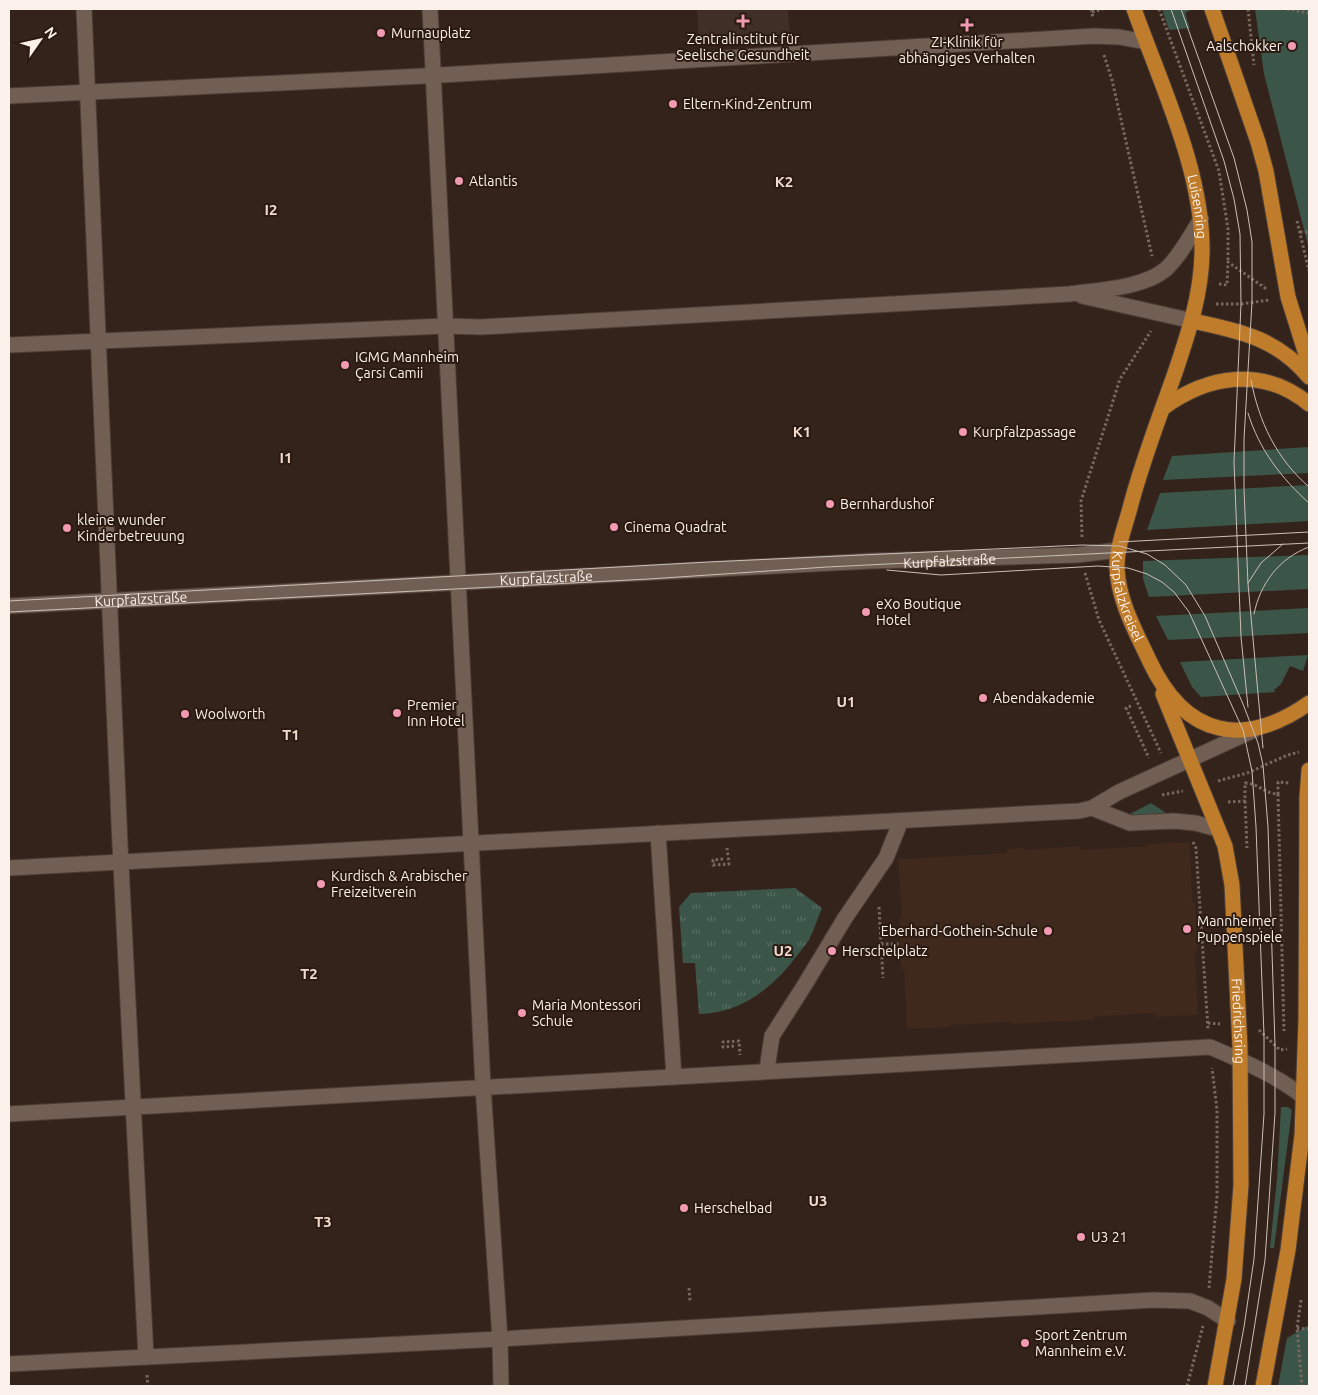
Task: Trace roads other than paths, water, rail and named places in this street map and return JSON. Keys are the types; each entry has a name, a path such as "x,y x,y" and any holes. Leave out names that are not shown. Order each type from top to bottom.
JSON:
{"main road":[{"name":"Luisenring","path":"1134,9 1184,146 1195,185 1201,219 1202,254 1197,303 1163,408"},
{"path":"1212,9 1258,142 1266,172 1288,297 1309,364"},
{"path":"1193,320 1240,331 1262,340 1292,360 1309,377"},
{"path":"1163,408 1179,396 1198,387 1217,381 1237,379 1269,383 1287,390 1309,404"},
{"name":"Kurpfalzkreisel","path":"1163,408 1137,481 1119,550 1117,566 1120,591 1129,617 1153,669 1177,704 1200,722 1219,728 1235,731 1262,726 1293,713 1309,702"},
{"name":"Friedrichsring","path":"1153,669 1218,829 1226,853 1232,886 1240,1060 1241,1185 1234,1278 1228,1321 1215,1386"},
{"path":"1264,1386 1288,1250 1306,1099 1309,770"}],"street":[{"path":"84,9 120,862 146,1357"},
{"path":"430,9 483,1086 500,1339 501,1386"},
{"path":"9,96 434,76 1098,36 1119,37 1146,42"},
{"path":"9,345 445,326 481,327 1070,294 1105,289 1147,280 1156,276 1172,262 1201,219"},
{"path":"1070,294 1193,320"},
{"name":"Kurpfalzstraße","path":"9,606 871,561 1083,554 1119,550"},
{"path":"9,868 1079,810 1092,808 1119,792 1162,771 1262,726"},
{"path":"1092,808 1130,823 1196,822 1218,829"},
{"path":"769,1071 768,1062 772,1036 844,918 886,858 898,828"},
{"path":"658,833 674,1077"},
{"path":"9,1114 1210,1046 1240,1060 1306,1099"},
{"path":"9,1364 500,1339 1153,1300 1190,1301 1208,1308 1228,1321"}],"tram line":[{"path":"1171,9 1224,161 1234,199 1240,234 1241,304 1234,462 1241,637 1248,707"},
{"path":"1181,9 1234,158 1247,210 1252,242 1252,302 1244,439 1244,489 1248,584 1263,748"},
{"path":"1251,380 1264,425 1278,451 1297,476 1309,487"},
{"path":"1248,413 1258,439 1272,462 1309,503"},
{"path":"1119,542 1309,532"},
{"path":"9,612 649,579 827,567 1309,543"},
{"path":"1248,583 1261,563 1283,544"},
{"path":"9,601 708,562 1082,545 1120,546 1147,554 1165,565 1186,585 1205,616 1243,704 1258,743 1263,765 1268,827 1275,1045 1275,1113 1265,1260 1245,1386"},
{"path":"1254,614 1261,592 1272,573 1289,558 1309,547"},
{"path":"887,570 941,575 1098,566 1128,568 1147,574 1162,582 1174,592 1189,612 1243,730 1252,771 1256,827 1264,1035 1264,1114 1254,1259 1233,1386"}],"place":[{"name":"Zentralinstitut für Seelische Gesundheit","path":"743,21"},
{"name":"ZI-Klinik für abhängiges Verhalten","path":"967,25"},
{"name":"Murnauplatz","path":"381,33"},
{"name":"Aalschokker","path":"1292,46"},
{"name":"Eltern-Kind-Zentrum","path":"673,104"},
{"name":"Atlantis","path":"459,181"},
{"name":"IGMG Mannheim Çarsi Camii","path":"345,365"},
{"name":"Kurpfalzpassage","path":"963,432"},
{"name":"Bernhardushof","path":"830,504"},
{"name":"Cinema Quadrat","path":"614,527"},
{"name":"kleine wunder Kinderbetreuung","path":"67,528"},
{"name":"eXo Boutique Hotel","path":"866,612"},
{"name":"Abendakademie","path":"983,698"},
{"name":"Premier Inn Hotel","path":"397,713"},
{"name":"Woolworth","path":"185,714"},
{"name":"Kurdisch & Arabischer Freizeitverein","path":"321,884"},
{"name":"Mannheimer Puppenspiele","path":"1187,929"},
{"name":"Eberhard-Gothein-Schule","path":"1048,931"},
{"name":"Herschelplatz","path":"832,951"},
{"name":"Maria Montessori Schule","path":"522,1013"},
{"name":"Herschelbad","path":"684,1208"},
{"name":"U3 21","path":"1081,1237"},
{"name":"Sport Zentrum Mannheim e.V.","path":"1025,1343"}],"district":[{"name":"K2","path":"784,181"},
{"name":"I2","path":"271,209"},
{"name":"K1","path":"802,431"},
{"name":"I1","path":"286,457"},
{"name":"U1","path":"846,701"},
{"name":"T1","path":"291,734"},
{"name":"U2","path":"783,950"},
{"name":"T2","path":"309,973"},
{"name":"U3","path":"818,1200"},
{"name":"T3","path":"323,1221"}]}
